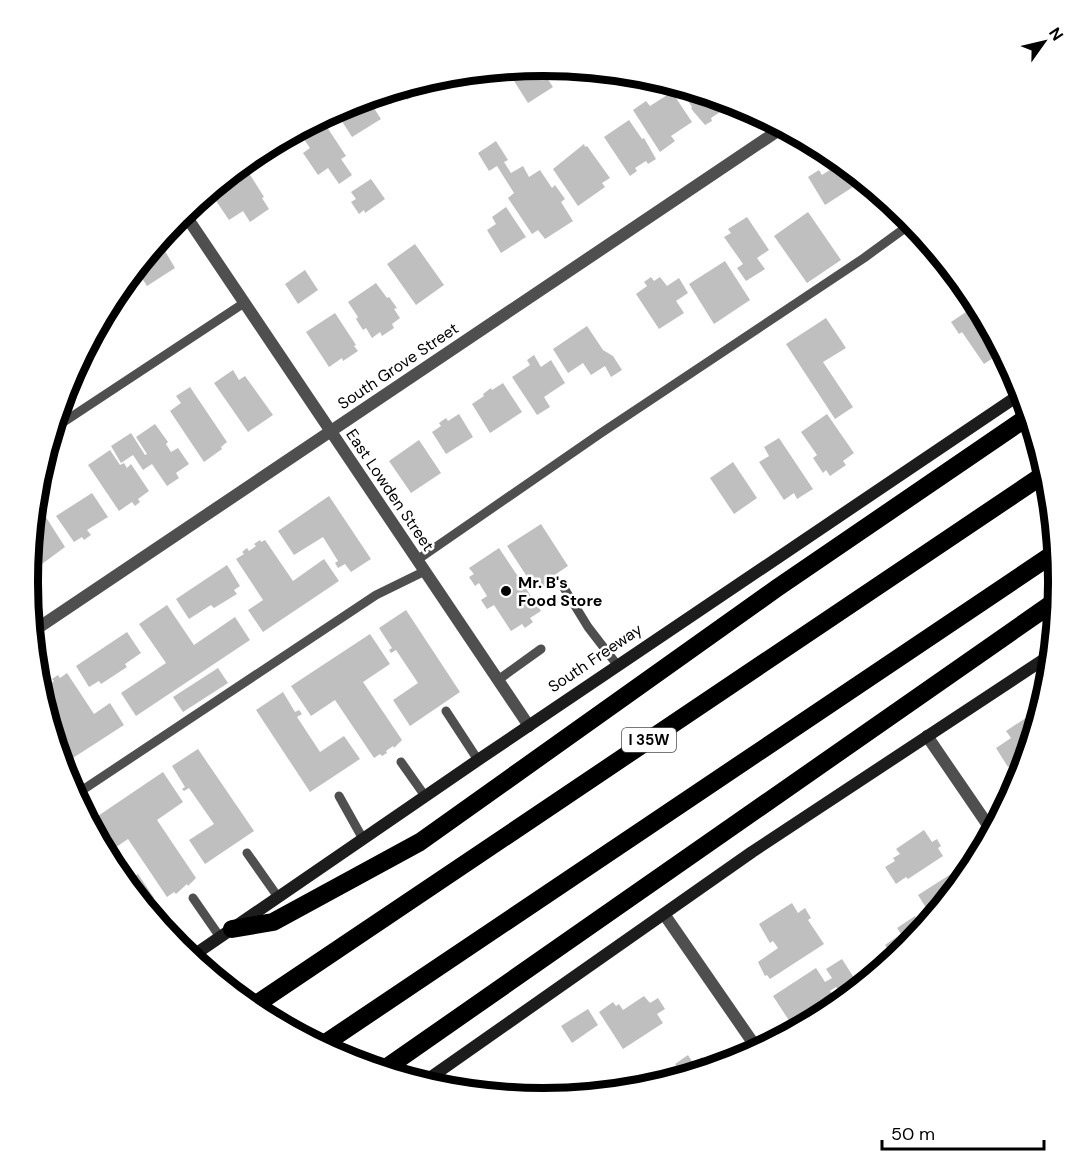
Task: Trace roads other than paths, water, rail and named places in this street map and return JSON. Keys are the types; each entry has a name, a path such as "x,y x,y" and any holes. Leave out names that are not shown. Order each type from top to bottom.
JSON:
{"highway":[{"path":"226,933 273,922 420,842 777,588 1022,421"},
{"name":"I 35W","path":"261,1001 1038,478"},
{"path":"330,1040 1047,558"},
{"path":"392,1064 1047,607"}],"main road":[{"name":"South Freeway","path":"199,951 363,838 1014,399"},
{"path":"433,1075 752,852 1042,660"}],"street":[{"name":"South Grove Street","path":"40,627 775,133"},
{"name":"East Lowden Street","path":"189,222 529,726"},
{"path":"927,736 987,824"},
{"path":"664,914 752,1042"}],"lane":[{"path":"417,560 904,229"},
{"path":"63,422 244,303"},
{"path":"83,790 376,595 425,572"},
{"path":"564,588 588,627 618,666"},
{"path":"498,680 541,650"},
{"path":"446,711 478,760"},
{"path":"401,762 425,796"},
{"path":"339,796 363,838"},
{"path":"247,853 278,897"},
{"path":"193,898 226,933"}],"place":[{"name":"Mr. B's Food Store","path":"506,591"}]}
